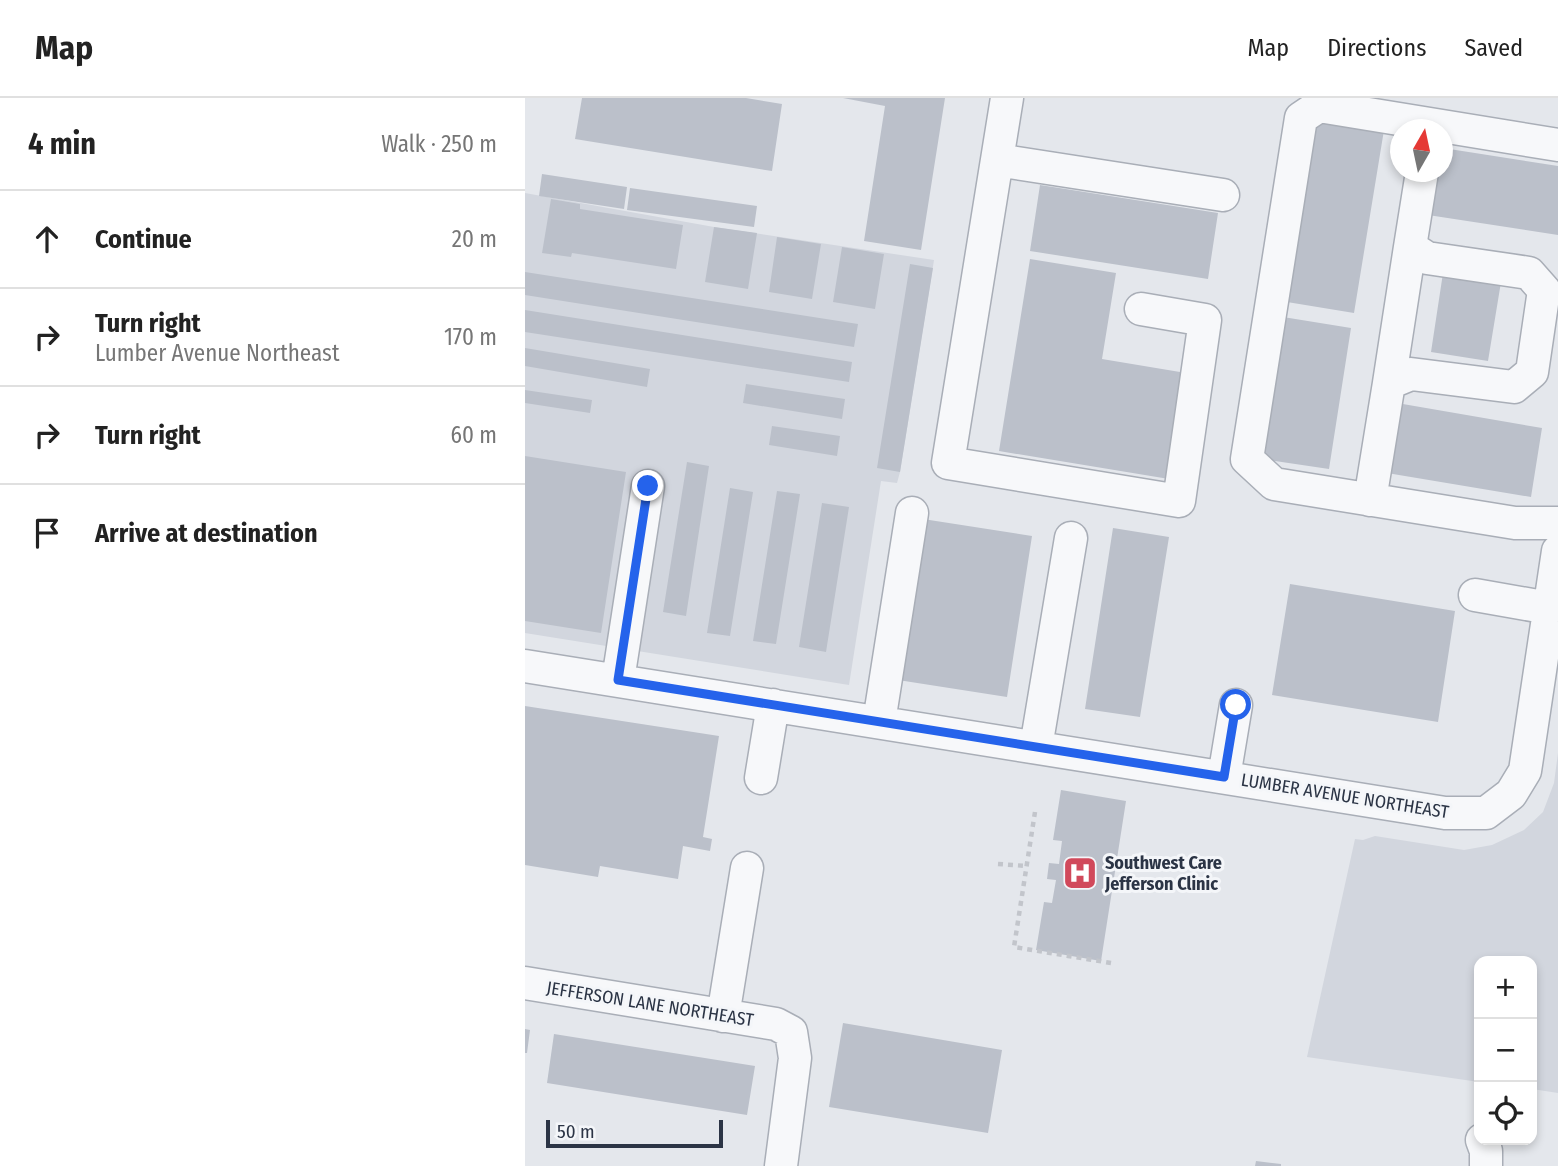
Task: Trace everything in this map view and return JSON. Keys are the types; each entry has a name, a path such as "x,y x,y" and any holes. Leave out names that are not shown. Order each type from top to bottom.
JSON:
{"street":[{"path":"1007,98 948,463 1178,501 1205,320 1141,309"},
{"path":"1390,119 1319,106 1301,118 1247,459 1274,484 1515,523 1558,523"},
{"path":"1453,130 1558,145"},
{"path":"997,160 1223,195"},
{"path":"1370,500 1420,182"},
{"path":"1389,383 1411,374 1514,387 1532,372 1548,334 1544,290 1529,273 1427,258 1410,247"},
{"path":"618,680 648,486"},
{"path":"879,722 912,513"},
{"path":"1036,747 1071,538"},
{"path":"1475,595 1549,608 1558,551"},
{"name":"LUMBER AVENUE NORTHEAST","path":"525,666 1444,813 1486,813 1511,794 1525,771 1549,608"},
{"path":"761,778 773,705"},
{"path":"1224,777 1236,705"},
{"path":"723,1016 747,868"},
{"name":"JEFFERSON LANE NORTHEAST","path":"525,984 776,1024 791,1032 795,1058 781,1166"},
{"path":"1484,1145 1486,1166"}],"path":[{"path":"1035,812 1014,947 1111,962"},
{"path":"998,864 1027,866"}],"shaded area":[{"path":"525,193 714,227 934,260 900,472 897,483 881,481 849,685 525,633"},
{"path":"1558,753 1558,1093 1537,1090 1537,956 1474,956 1474,1081 1307,1057 1355,839 1363,840 1375,836 1464,850 1492,845 1524,830 1543,812 1554,783"}],"building":[{"path":"582,98 746,98 782,104 772,171 575,139"},
{"path":"843,98 945,98 921,250 864,241 885,106"},
{"path":"1316,119 1384,130 1354,313 1287,302"},
{"path":"1453,150 1558,166 1558,235 1428,215 1433,182 1453,182"},
{"path":"542,174 627,187 624,209 539,196"},
{"path":"1040,185 1218,213 1208,279 1030,251"},
{"path":"630,188 757,206 754,227 627,210"},
{"path":"551,199 580,204 580,209 683,225 676,269 572,253 571,257 542,253"},
{"path":"714,227 757,233 748,289 705,282"},
{"path":"777,237 821,244 812,299 769,292"},
{"path":"842,247 884,254 875,309 833,302"},
{"path":"1030,259 1116,273 1102,359 1186,373 1169,479 999,451"},
{"path":"910,264 933,268 900,472 877,468"},
{"path":"525,272 858,324 854,347 525,295"},
{"path":"1443,273 1501,282 1488,361 1431,352"},
{"path":"525,310 852,362 849,382 525,332"},
{"path":"1283,317 1351,328 1329,469 1261,459"},
{"path":"525,348 650,369 647,387 525,366"},
{"path":"746,384 845,399 842,419 743,403"},
{"path":"525,390 592,400 590,413 525,403"},
{"path":"1397,403 1542,428 1531,497 1387,473"},
{"path":"772,426 840,436 837,456 769,445"},
{"path":"525,456 626,472 601,633 525,621"},
{"path":"687,462 709,466 686,616 663,612"},
{"path":"730,488 753,492 730,636 707,633"},
{"path":"777,491 800,494 776,644 753,641"},
{"path":"822,503 849,507 826,652 799,647"},
{"path":"923,519 1032,536 1007,697 898,680"},
{"path":"1113,528 1169,537 1140,717 1085,709"},
{"path":"1290,584 1455,611 1438,722 1272,695"},
{"path":"525,706 719,736 703,837 712,839 710,851 683,846 678,879 600,866 598,877 525,865"},
{"path":"1061,790 1126,801 1101,961 1036,950 1044,902 1052,903 1056,880 1047,879 1049,863 1059,864 1062,841 1053,840"},
{"path":"843,1023 1002,1050 988,1133 829,1107"},
{"path":"525,1029 530,1030 527,1053 525,1053"},
{"path":"554,1034 755,1066 747,1115 547,1083"},
{"path":"1256,1161 1281,1164 1281,1166 1255,1166"}],"place":[{"name":"Southwest Care Jefferson Clinic","path":"1080,873"}],"route":[{"path":"648,486 618,680 1224,777 1236,705"}]}
